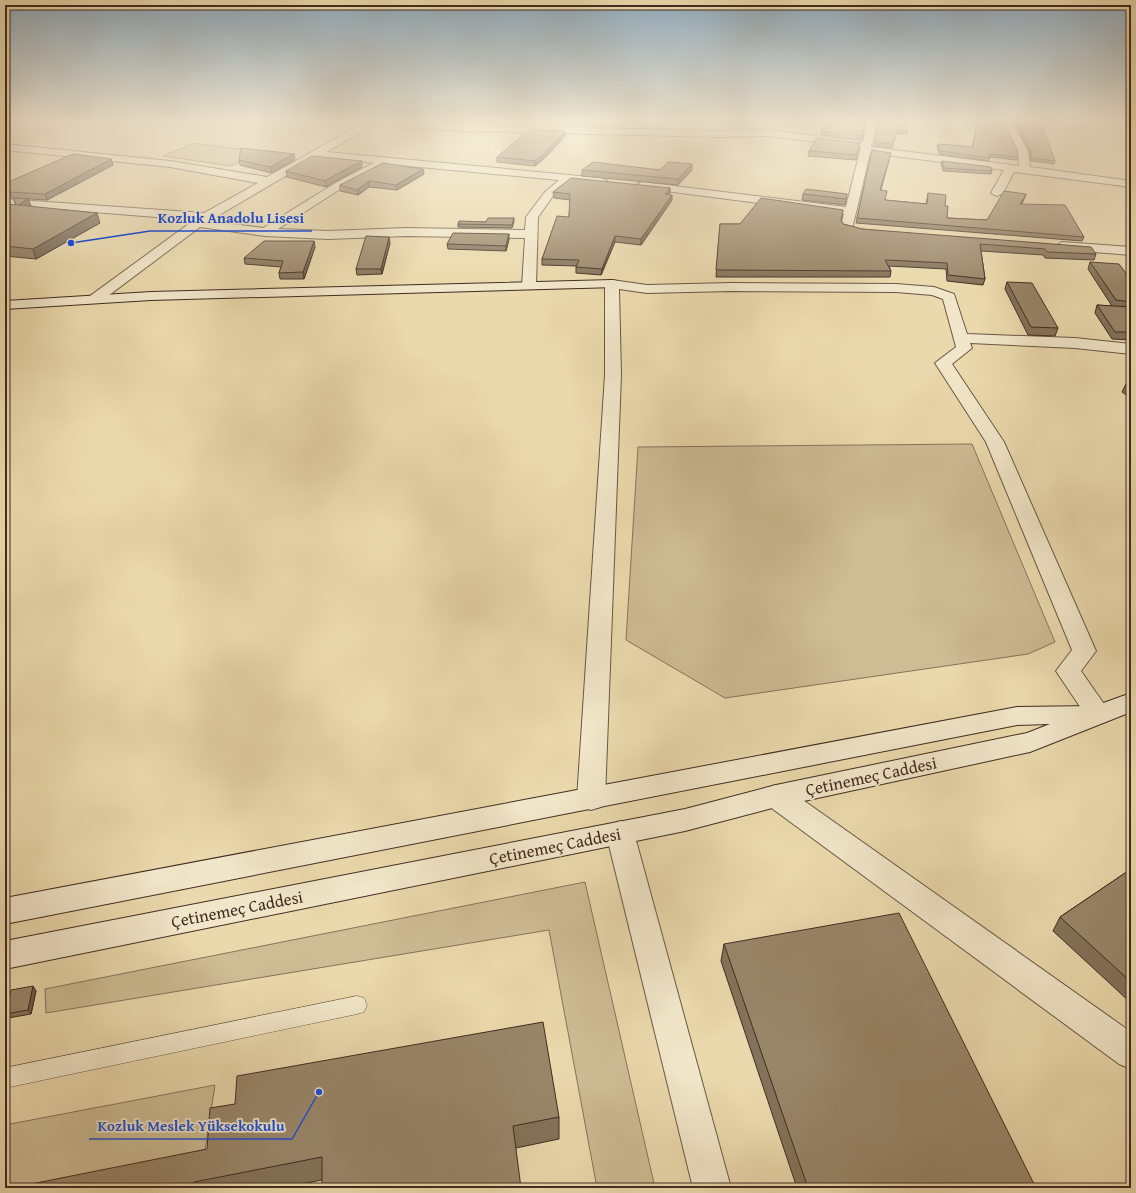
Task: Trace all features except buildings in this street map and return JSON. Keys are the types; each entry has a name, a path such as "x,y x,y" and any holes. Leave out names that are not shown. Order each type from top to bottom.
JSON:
{"street":[{"path":"232,175 268,181"},
{"path":"95,299 202,220 279,175"},
{"path":"265,232 341,184 359,175"},
{"path":"533,175 615,183"},
{"path":"860,175 847,226 861,229"},
{"path":"997,194 1007,175"},
{"path":"1065,175 1131,184"},
{"path":"529,286 530,234 532,216 549,194 569,178"},
{"path":"630,184 851,211"},
{"path":"5,202 202,220 265,232 328,235 406,232 530,234"},
{"path":"1047,244 1131,251"},
{"path":"5,305 151,296 612,284 647,289 731,287 888,288 934,291 949,296 964,348 943,363 995,442 1084,651 1068,671 1098,714"},
{"path":"591,799 612,375 612,284"},
{"path":"960,338 1074,344 1131,349"},
{"name":"Çetinemeç Caddesi","path":"5,955 685,820 776,796 1030,742 1131,702"},
{"name":"Çetinemeç Caddesi","path":"5,911 1017,716 1098,714"},
{"path":"776,796 1131,1052"},
{"path":"620,833 712,1188"}],"lane":[{"path":"5,1078 357,1005"}],"shaded area":[{"path":"972,444 1055,642 1028,654 725,698 626,640 638,447"},
{"path":"585,882 655,1188 597,1188 549,930 46,1013 45,989"},
{"path":"215,1085 205,1150 38,1188 5,1188 5,1125"}],"place":[{"name":"Kozluk Anadolu Lisesi","path":"71,243"},
{"name":"Kozluk Meslek Yüksekokulu","path":"319,1092"}]}
